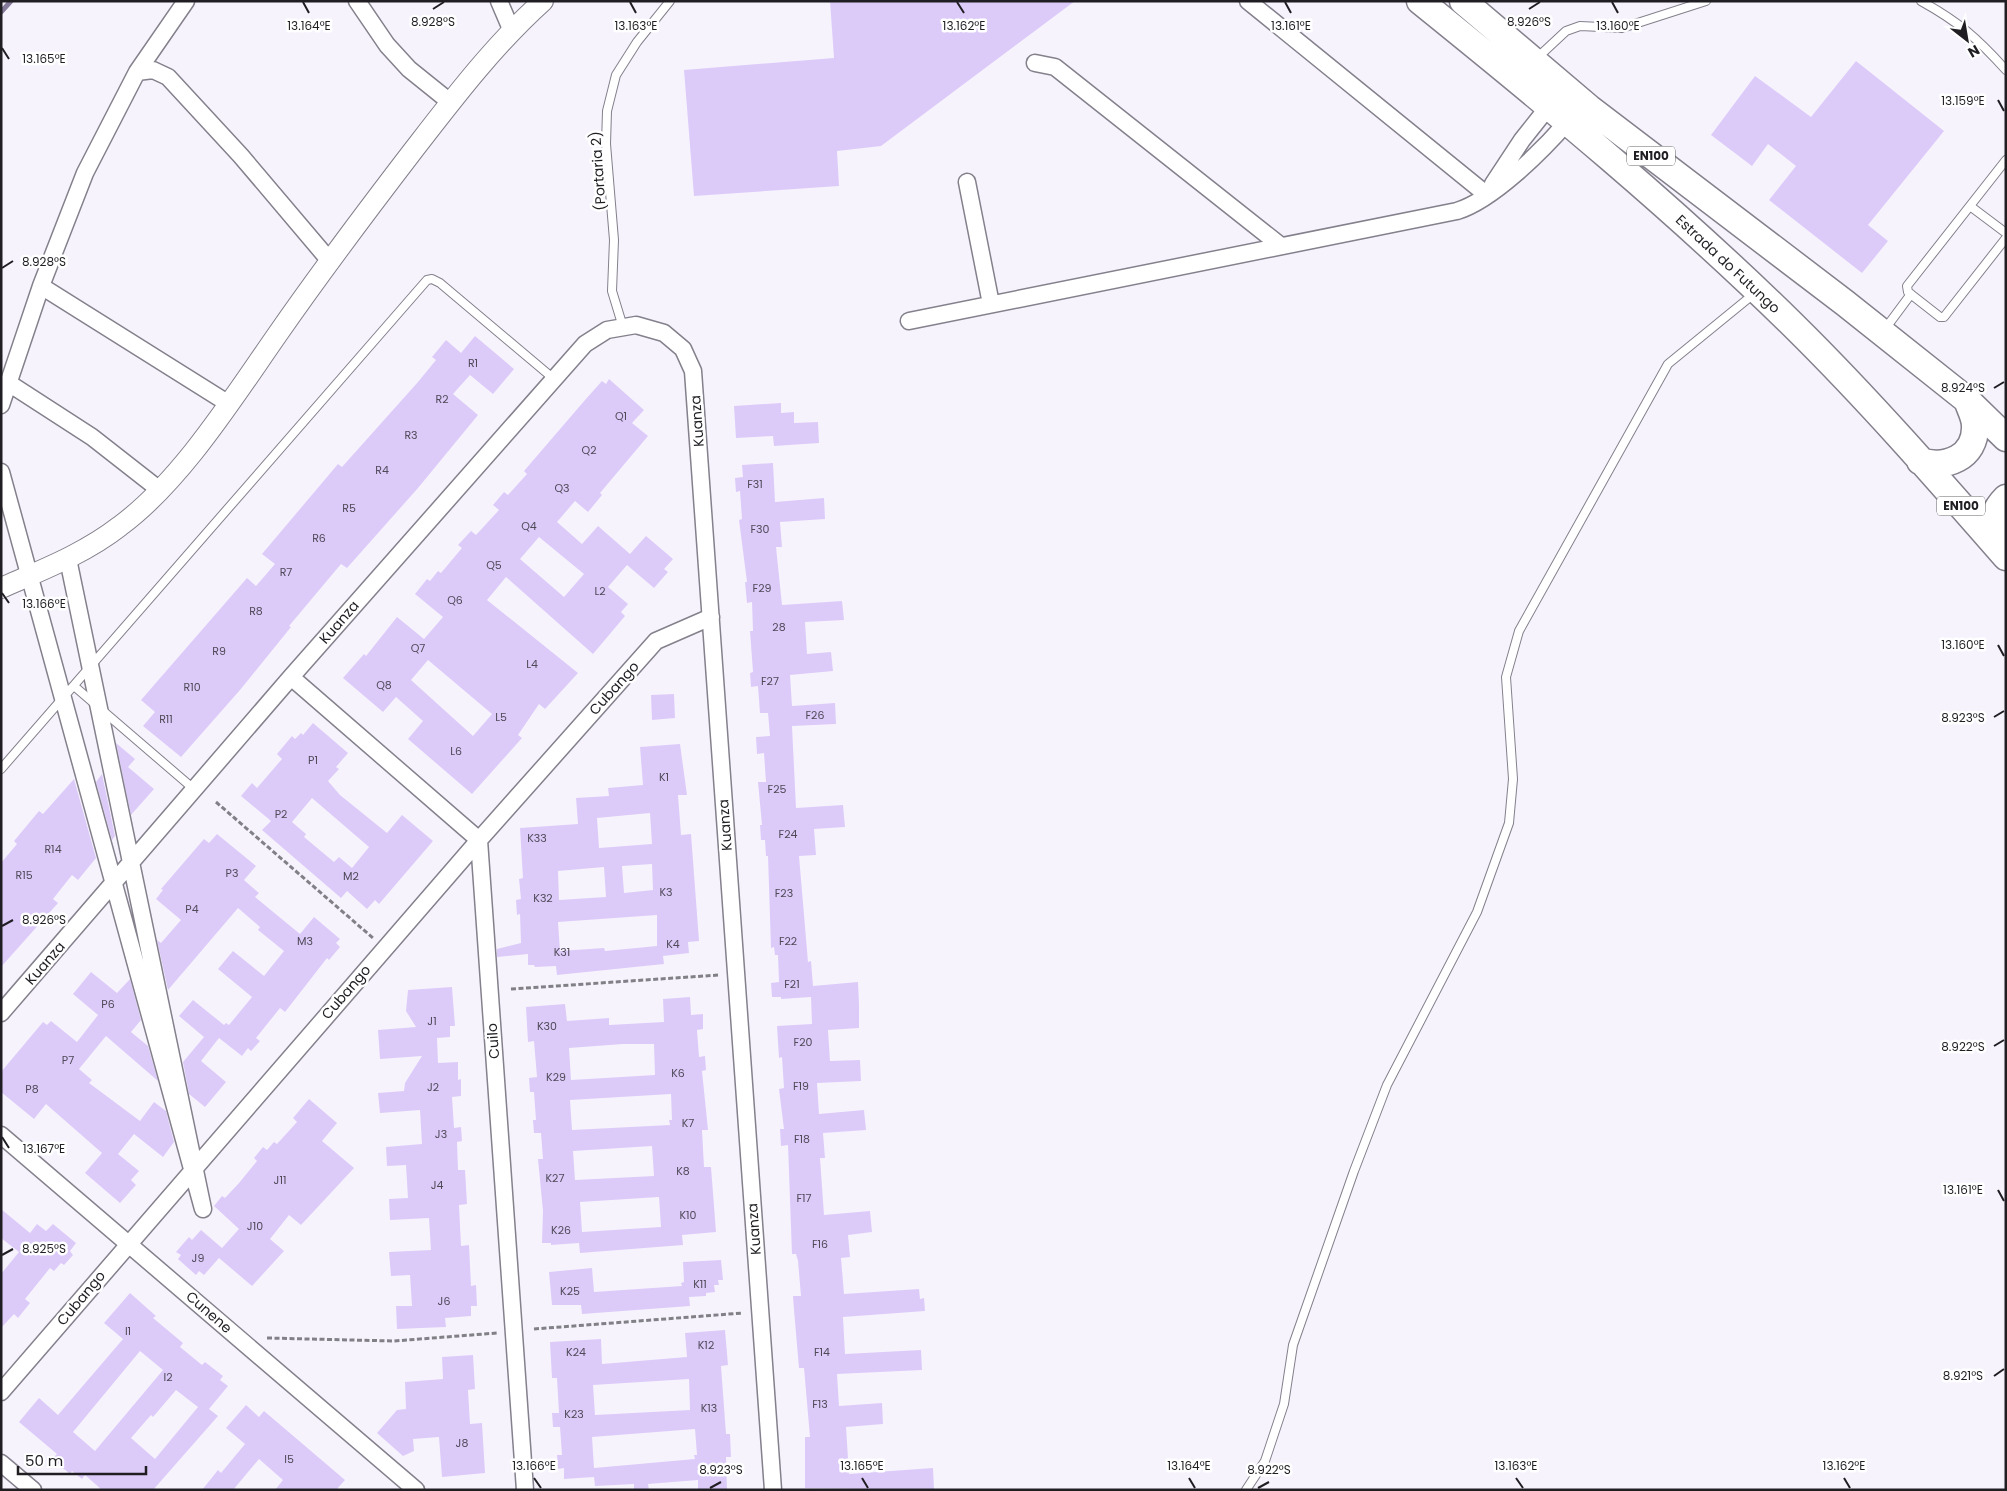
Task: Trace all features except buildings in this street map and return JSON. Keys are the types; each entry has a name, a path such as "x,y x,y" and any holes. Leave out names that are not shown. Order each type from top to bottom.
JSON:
{"highway":[{"name":"Estrada do Futungo","path":"1420,1 1558,113 1679,217 1758,291 1831,363 2004,554"},
{"name":"EN100","path":"1463,1 1589,108 1882,332 1967,400 2006,438"},
{"path":"1920,461 1932,465 1945,464 1957,459 1967,451 1973,440 1975,427 1967,400"},
{"path":"2004,554 1994,540 1992,529 1998,508 2006,498"}],"street":[{"path":"1,404 41,286 85,173 138,72 186,1"},
{"path":"357,1 386,45 410,69 450,102"},
{"path":"499,1 511,29"},
{"path":"1,588 68,559 120,527 161,491 229,404 329,260 450,102 511,29 542,1"},
{"path":"1248,1 1487,195"},
{"path":"1035,63 1055,67 1281,246"},
{"path":"138,72 153,70 168,77 241,156 329,260"},
{"path":"1487,195 1522,140 1558,113"},
{"path":"909,321 1468,208 1538,155 1558,113"},
{"path":"967,182 991,304"},
{"path":"41,286 229,404"},
{"name":"Kuanza","path":"1,1013 291,677 586,344 607,330 636,325 664,333 683,349 693,371 773,1490"},
{"path":"7,382 92,437 161,491"},
{"path":"1,472 202,1210 68,559"},
{"name":"Cubango","path":"1,1392 128,1242 479,840 656,641 711,617"},
{"path":"291,677 479,840"},
{"name":"Cuilo","path":"479,840 525,1490"},
{"name":"Cunene","path":"1,1135 416,1490"},
{"path":"1,1463 33,1490"}],"lane":[{"name":"(Portaria 2)","path":"623,327 612,290 614,240 606,144 607,111 616,75 637,42 670,1"},
{"path":"1534,61 1553,41 1573,28 1580,26 1622,28 1706,1"},
{"path":"1920,1 1954,20 1973,35 2006,70"},
{"path":"2006,160 1907,286 1908,292 1940,317 1944,316 2006,238"},
{"path":"1970,206 2006,233"},
{"path":"1,769 426,280 432,279 440,283 554,380"},
{"path":"1246,1490 1265,1461 1284,1404 1293,1345 1354,1171 1387,1085 1477,912 1509,823 1513,779 1506,677 1519,631 1668,364 1758,291"},
{"path":"1882,332 1911,294"},
{"path":"74,686 188,784"}],"path":[{"path":"216,802 373,938"},
{"path":"511,990 720,975"},
{"path":"534,1328 743,1313"},
{"path":"267,1338 394,1340 498,1333"}],"waterway":[{"path":"1,12 11,1"}]}
